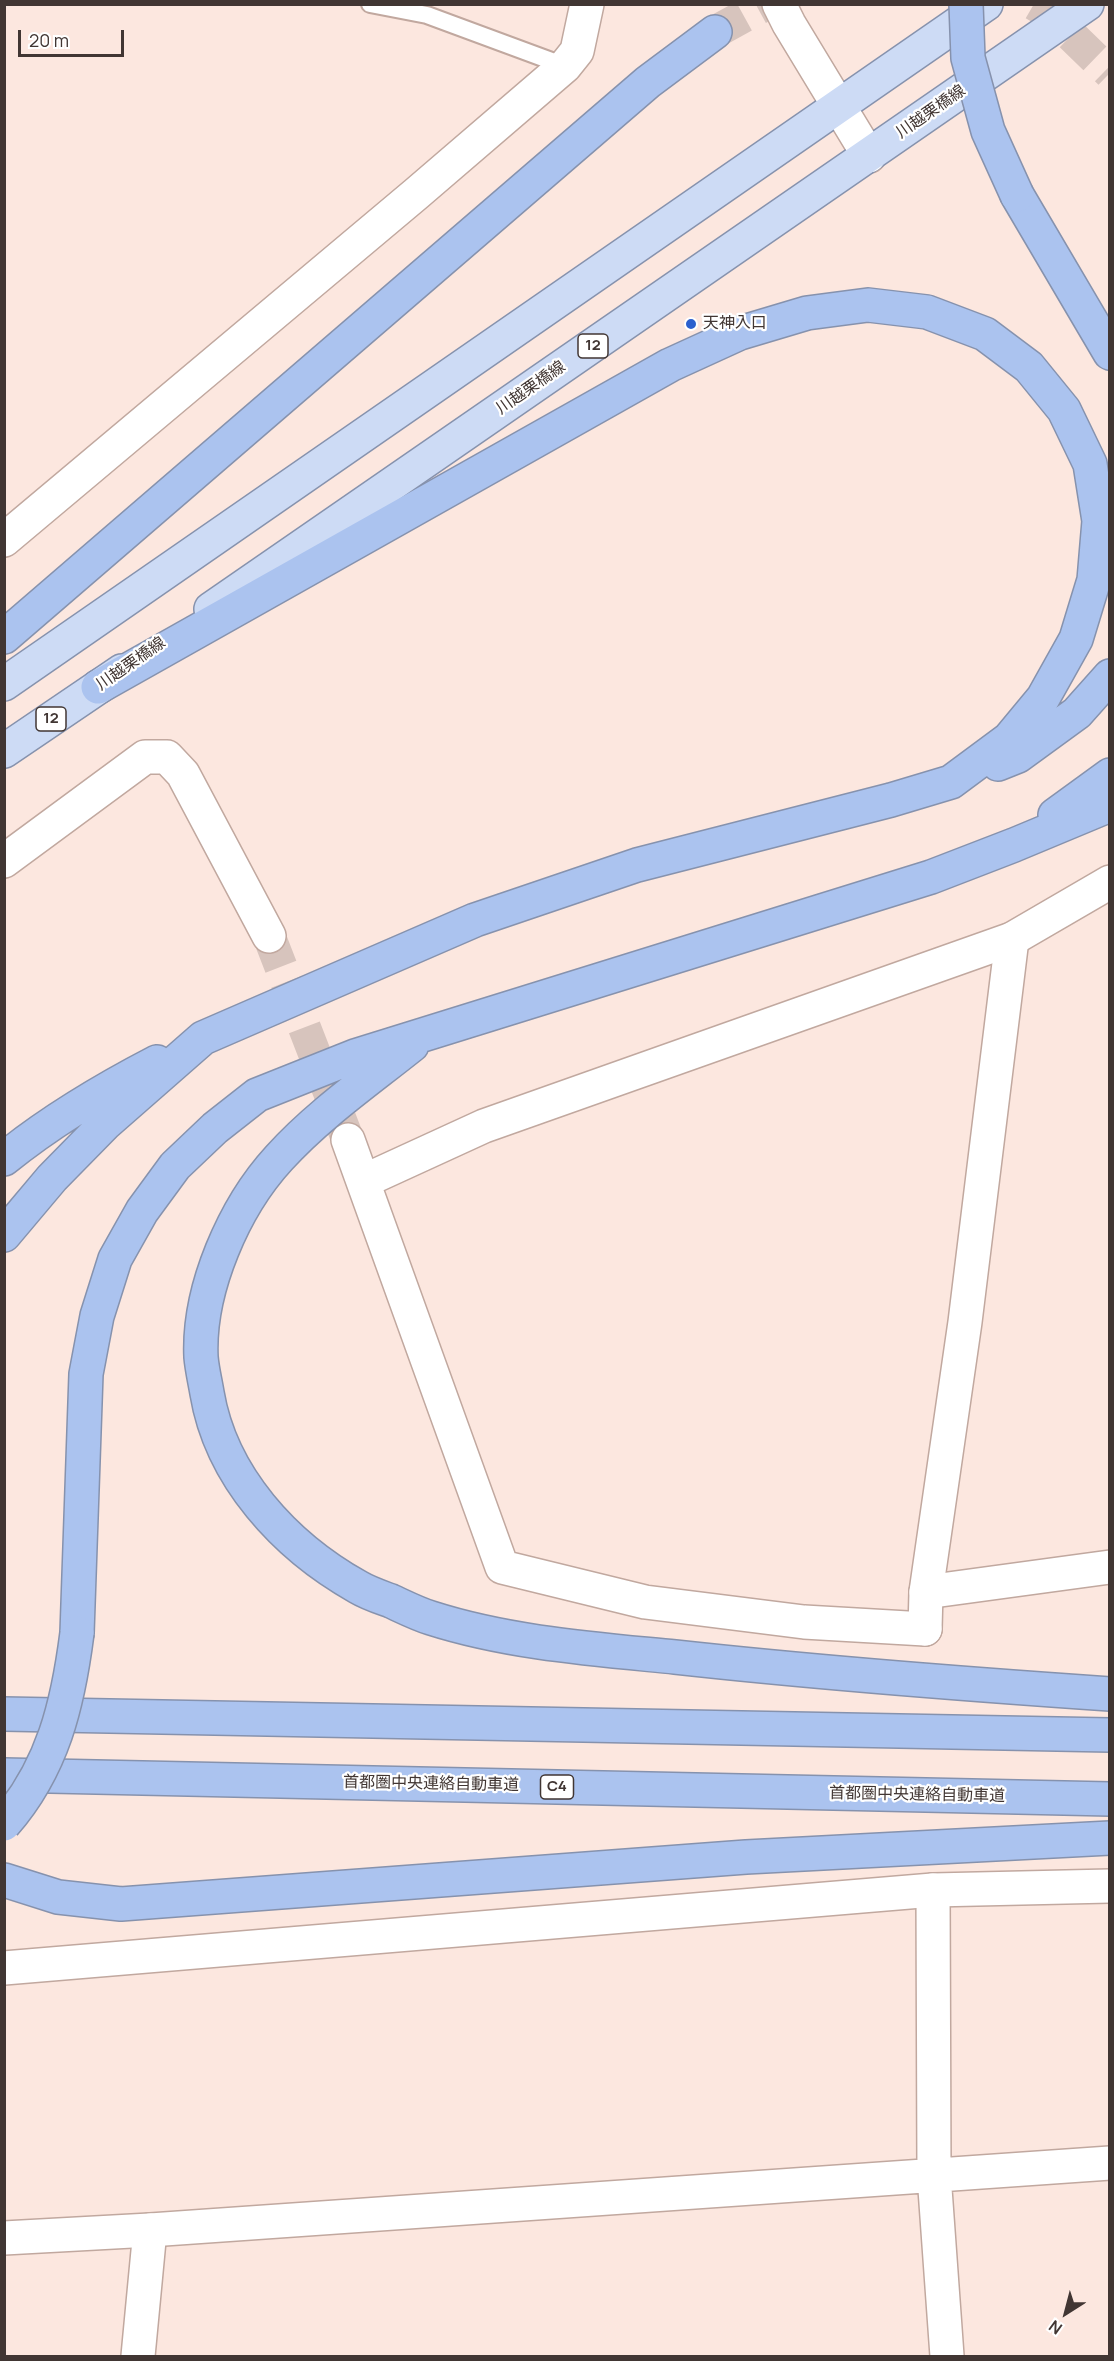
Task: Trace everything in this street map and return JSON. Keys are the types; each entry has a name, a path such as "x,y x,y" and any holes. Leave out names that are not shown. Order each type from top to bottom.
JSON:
{"highway":[{"path":"966,4 968,58 988,131 1017,195 1110,352"},
{"path":"4,637 648,82 715,32"},
{"path":"98,687 670,365 740,333 807,313 868,305 927,312 985,334 1029,367 1064,410 1090,464 1100,521 1095,580 1076,639 1043,698 1009,739 951,782"},
{"path":"4,1159 30,1138 94,1095 203,1038 486,916 637,865 891,800 951,782 1018,756 1077,713 1110,676"},
{"path":"1014,845 1110,775"},
{"path":"4,1824 40,1772 60,1727 72,1673 77,1633 86,1374 97,1316 115,1259 142,1211 175,1166 215,1128 257,1095 355,1056 931,877 1110,806"},
{"path":"425,1034 324,1116 278,1159 244,1204 220,1255 205,1307 201,1357 209,1405 229,1461 263,1512 294,1542 359,1588 430,1618 506,1636 829,1674 1110,1694"},
{"path":"4,1235 52,1178 106,1123 203,1038"},
{"path":"4,1714 1110,1736"},
{"name":"首都圏中央連絡自動車道","path":"4,1775 1110,1799"},
{"path":"4,1880 58,1897 122,1904 746,1857 1110,1838"}],"main road":[{"path":"4,684 987,4"},
{"name":"川越栗橋線","path":"4,751 1088,4"}],"street":[{"path":"4,540 407,202 565,66 577,51 587,4"},
{"path":"779,4 868,156"},
{"path":"4,861 145,757 167,757 183,774 269,936"},
{"path":"364,1181 484,1126 1012,939 1110,882"},
{"path":"348,1140 502,1567 645,1602 804,1622 925,1629 926,1592 965,1322 1012,939"},
{"path":"926,1592 1110,1567"},
{"path":"4,1968 933,1890 1110,1886"},
{"path":"933,1890 934,2175 947,2356"},
{"path":"4,2238 150,2230 1110,2163"},
{"path":"138,2356 150,2230"}],"lane":[{"path":"370,4 427,15 565,66"}],"tunnel":[{"path":"715,32 766,4"},
{"path":"1034,4 1046,11 1110,73"},
{"path":"269,936 348,1140"}],"place":[{"name":"天神入口","path":"691,324"}]}
